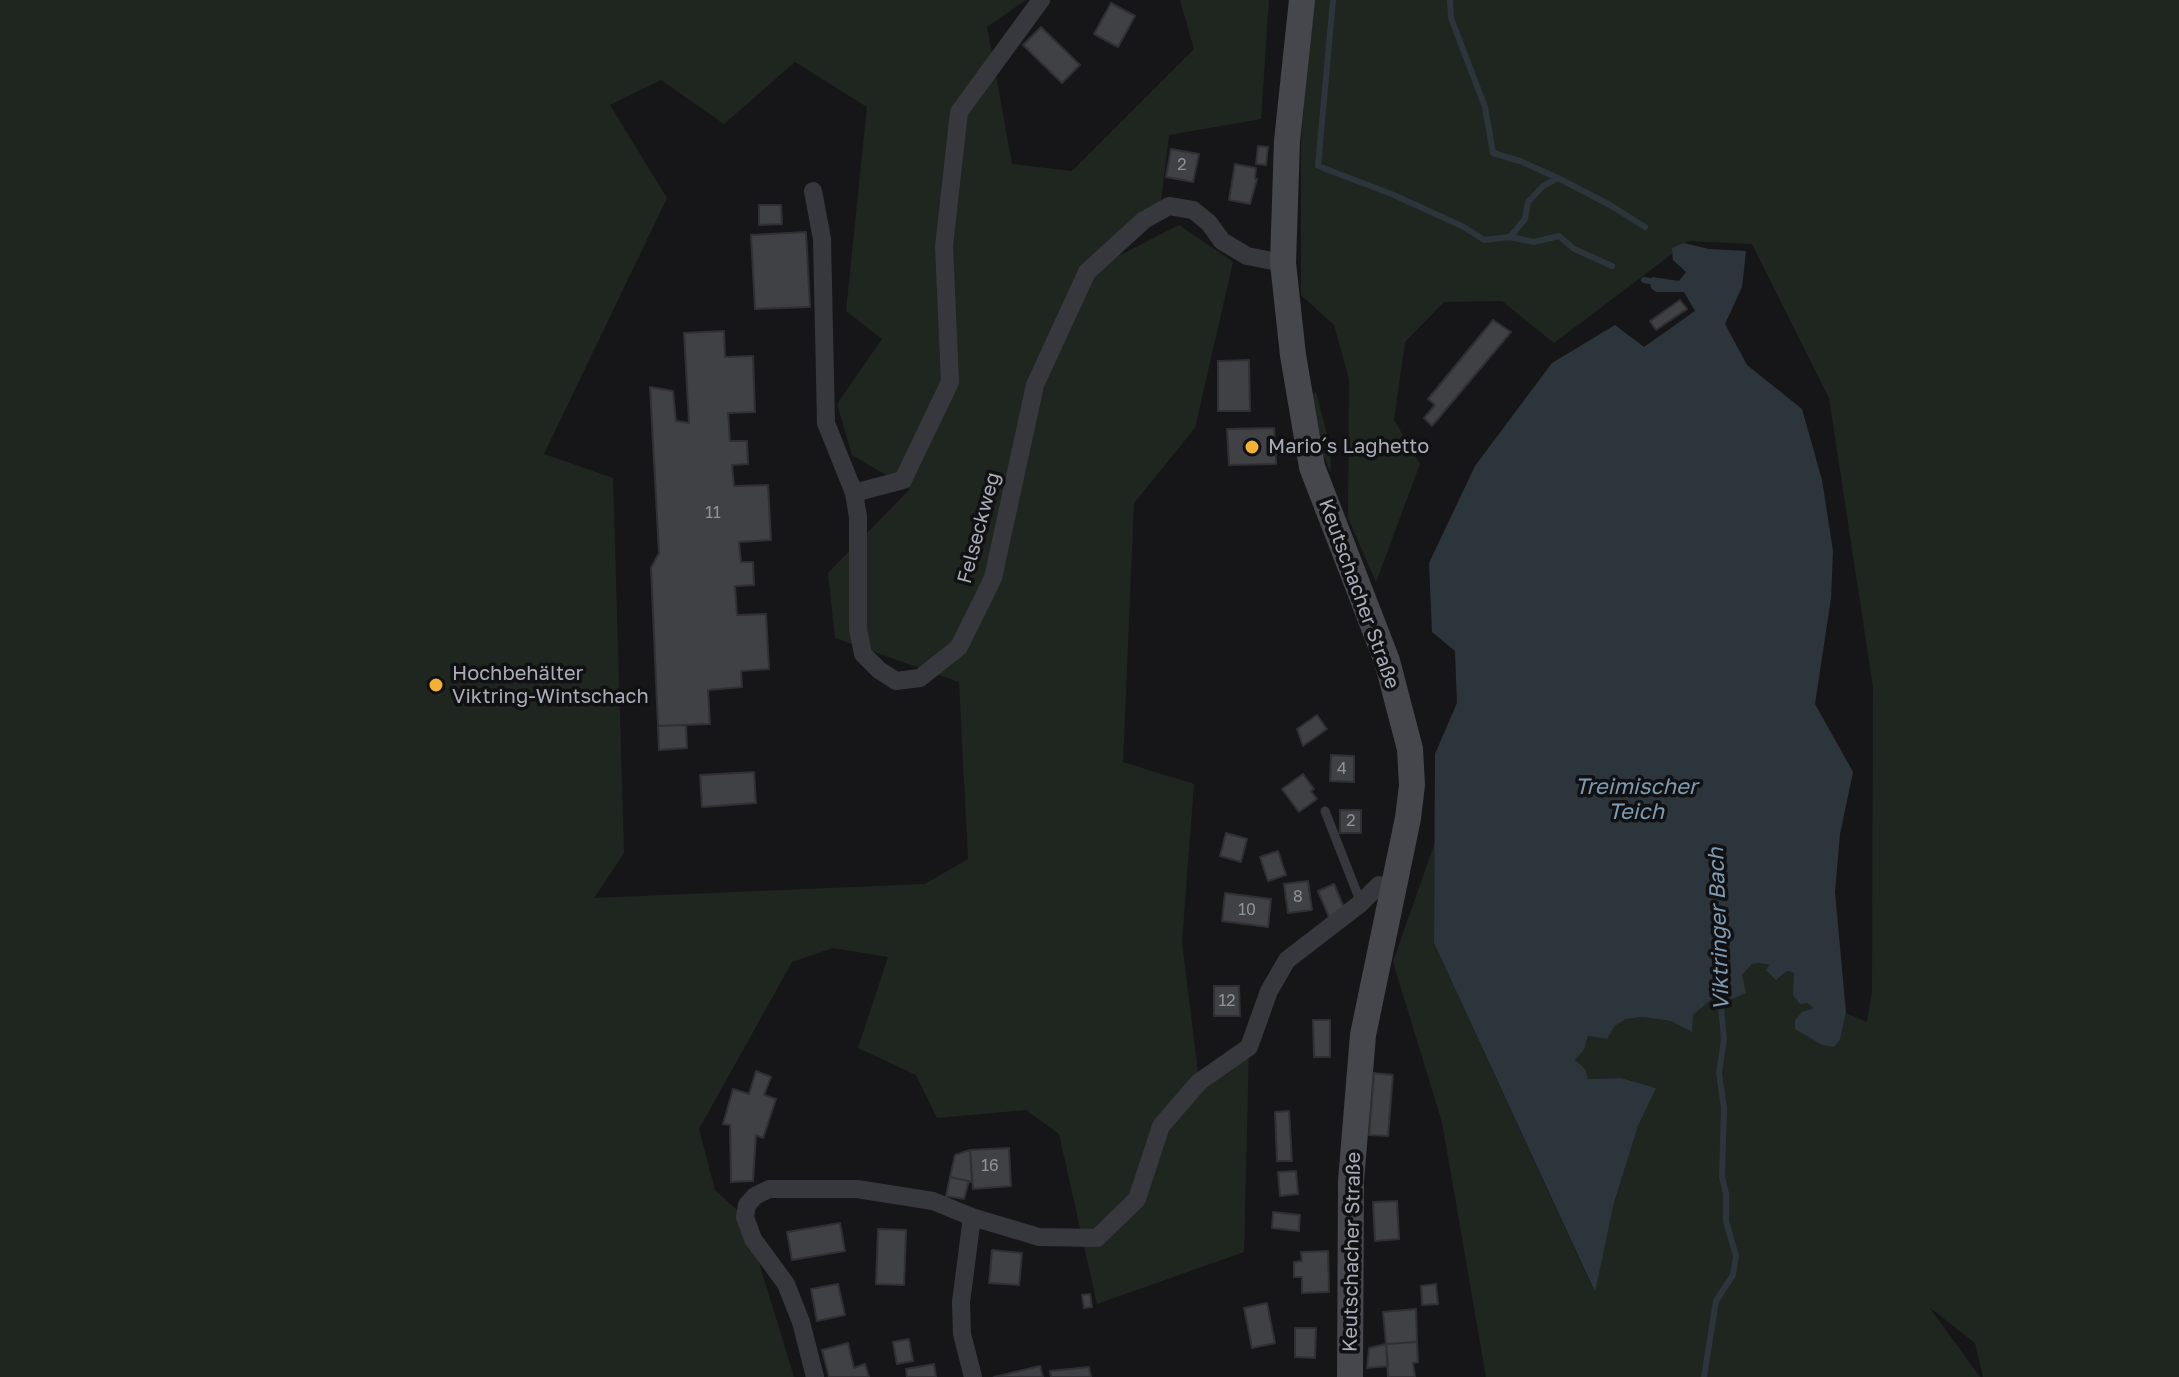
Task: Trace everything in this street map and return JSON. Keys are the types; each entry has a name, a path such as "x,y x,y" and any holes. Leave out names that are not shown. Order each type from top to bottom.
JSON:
{"main road":[{"name":"Keutschacher Straße","path":"1302,0 1287,141 1283,263 1293,355 1312,467 1387,661 1410,749 1412,785 1408,818 1363,1035 1351,1181 1350,1377"}],"street":[{"path":"854,493 903,480 950,382 944,246 959,112 1041,0"},
{"name":"Felseckweg","path":"813,191 822,239 826,423 854,493 858,517 858,629 863,654 896,681 920,678 959,647 993,578 1035,385 1087,272 1144,220 1169,206 1193,210 1209,223 1222,241 1247,256 1283,263"},
{"path":"815,1377 801,1322 786,1284 753,1239 745,1217 747,1205 755,1196 769,1189 857,1189 933,1201 972,1217 1039,1237 1097,1238 1137,1199 1161,1126 1199,1082 1249,1047 1269,991 1287,960 1361,903 1379,885 1391,890"},
{"path":"972,1217 961,1302 962,1334 973,1377"}],"lane":[{"path":"1325,811 1361,903"}],"shaded area":[{"path":"0,0 1026,0 987,27 1012,164 1072,171 1194,49 1180,0 1269,0 1261,119 1169,135 1161,201 1089,271 1179,225 1233,262 1195,428 1134,503 1123,762 1194,784 1182,942 1199,1081 1249,1047 1244,1252 1097,1304 1059,1134 1026,1110 937,1118 916,1075 858,1048 888,957 833,948 792,962 699,1129 715,1190 745,1217 794,1377 0,1377","holes":["795,62 867,107 846,311 882,339 837,404 852,455 910,489 828,573 835,638 959,682 968,859 925,884 594,898 624,853 613,478 544,454 667,198 610,105 661,80 724,124"]},
{"path":"1312,0 2179,0 2179,1377 1983,1377 1975,1343 1929,1307 1980,1377 1486,1377 1442,1122 1393,962 1435,842 1434,943 1594,1291 1614,1203 1638,1126 1655,1088 1621,1078 1588,1079 1575,1060 1584,1050 1588,1036 1607,1039 1615,1026 1626,1019 1643,1017 1671,1021 1693,1015 1752,964 1759,963 1794,973 1807,1003 1815,1008 1840,1040 1846,1013 1867,1022 1872,992 1873,687 1829,398 1752,244 1689,241 1554,343 1502,301 1444,302 1405,342 1394,420 1420,464 1376,582 1348,518 1349,379 1334,325 1301,295 1301,144"},
{"path":"1316,392 1330,445 1331,473 1324,457 1314,409 1313,394"}],"water":[{"name":"Treimischer Teich","path":"1684,243 1709,249 1746,251 1742,287 1725,324 1747,365 1802,409 1822,480 1833,551 1831,598 1815,704 1853,772 1840,834 1835,892 1846,1013 1840,1040 1834,1047 1822,1045 1795,1029 1795,1020 1802,1012 1814,1008 1807,1003 1800,1004 1793,995 1794,973 1787,971 1776,980 1766,970 1769,965 1759,963 1752,964 1742,975 1746,993 1720,1004 1713,998 1693,1015 1692,1032 1671,1021 1643,1017 1626,1019 1615,1026 1607,1039 1588,1036 1584,1050 1575,1060 1585,1069 1588,1079 1621,1078 1656,1088 1638,1126 1614,1203 1595,1292 1434,943 1435,754 1457,703 1455,651 1432,632 1429,563 1475,466 1552,363 1615,325 1644,347 1695,311 1684,292 1656,292 1651,288 1652,277 1679,281 1686,272 1673,260 1672,248"}],"building":[{"path":"1111,3 1135,16 1118,47 1094,34"},
{"path":"1041,27 1080,65 1062,83 1023,45"},
{"path":"1258,146 1268,147 1266,165 1256,164"},
{"path":"1171,149 1199,154 1193,182 1166,177"},
{"path":"1235,164 1256,168 1257,179 1250,204 1229,200"},
{"path":"759,205 781,205 782,224 759,225"},
{"path":"806,232 810,307 755,309 751,235"},
{"path":"1680,300 1687,309 1656,330 1650,321"},
{"path":"1493,320 1511,332 1432,426 1424,418 1435,405 1428,399"},
{"path":"724,331 725,357 753,356 755,412 728,413 730,441 747,441 748,464 732,465 734,486 768,485 771,540 739,542 741,562 753,562 754,585 735,586 737,615 766,614 769,669 741,671 742,687 708,690 710,724 658,726 651,568 659,553 650,387 673,391 676,421 689,423 684,333"},
{"path":"1249,360 1250,411 1218,411 1218,361"},
{"name":"Mario´s Laghetto","path":"1274,428 1276,464 1229,465 1227,429"},
{"name":"Hochbehälter Viktring-Wintschach","path":"433,676 442,678 440,694 430,692"},
{"path":"1317,715 1327,729 1303,746 1297,729"},
{"path":"686,725 687,748 659,750 658,726"},
{"path":"1331,755 1354,756 1354,782 1330,781"},
{"path":"754,772 756,803 702,807 700,775"},
{"path":"1303,774 1317,799 1299,812 1282,789"},
{"path":"1340,810 1361,810 1361,833 1340,833"},
{"path":"1226,833 1247,839 1241,862 1220,856"},
{"path":"1278,851 1286,875 1268,881 1260,857"},
{"path":"1308,881 1312,910 1288,913 1284,884"},
{"path":"1334,884 1345,910 1329,917 1318,891"},
{"path":"1225,893 1271,899 1268,927 1222,921"},
{"path":"1214,986 1239,986 1240,1016 1214,1016"},
{"path":"1313,1020 1330,1020 1330,1057 1314,1057"},
{"path":"756,1071 771,1077 764,1095 776,1099 763,1138 756,1135 753,1181 731,1182 730,1125 723,1124 733,1089 749,1094"},
{"path":"1374,1073 1393,1075 1388,1136 1369,1135"},
{"path":"1289,1111 1292,1161 1277,1161 1275,1112"},
{"path":"1009,1148 1011,1186 973,1189 970,1150"},
{"path":"970,1150 972,1182 950,1177 955,1155"},
{"path":"1296,1171 1298,1194 1280,1196 1278,1172"},
{"path":"950,1177 969,1181 964,1199 946,1196"},
{"path":"1397,1201 1399,1239 1375,1241 1373,1202"},
{"path":"1273,1212 1300,1215 1299,1231 1272,1228"},
{"path":"840,1223 845,1251 792,1260 787,1232"},
{"path":"878,1229 906,1230 904,1285 876,1284"},
{"path":"992,1250 1022,1253 1019,1285 989,1283"},
{"path":"1328,1251 1329,1292 1302,1293 1302,1277 1294,1277 1294,1262 1302,1261 1301,1252"},
{"path":"838,1284 845,1315 817,1321 811,1289"},
{"path":"1436,1284 1438,1304 1422,1305 1421,1286"},
{"path":"1090,1294 1092,1307 1084,1308 1082,1295"},
{"path":"1267,1303 1275,1343 1252,1348 1244,1308"},
{"path":"1416,1309 1417,1342 1386,1344 1383,1312"},
{"path":"1295,1328 1316,1328 1315,1358 1295,1357"},
{"path":"909,1339 913,1361 897,1364 893,1342"},
{"path":"1417,1342 1418,1362 1413,1363 1415,1377 1388,1377 1386,1344"},
{"path":"848,1343 854,1368 865,1364 869,1377 829,1377 822,1350"},
{"path":"1386,1344 1388,1366 1367,1368 1369,1348"},
{"path":"934,1364 936,1377 907,1377 906,1369"},
{"path":"1040,1366 1043,1377 994,1377"},
{"path":"1089,1367 1091,1377 1051,1377 1050,1371"}],"waterway":[{"name":"Viktringer Bach","path":"1333,0 1318,166 1394,195 1464,227 1484,240 1510,237 1534,242 1559,236 1574,249 1612,266"},
{"path":"1450,0 1451,18 1485,107 1493,153 1558,178 1645,227"},
{"path":"1510,237 1525,219 1528,202 1543,186 1558,178"},
{"name":"Viktringer Bach","path":"1644,280 1656,282"},
{"name":"Viktringer Bach","path":"1704,1377 1716,1301 1733,1275 1736,1256 1726,1221 1722,1176 1724,1108 1719,1073 1724,1039 1720,997"}],"place":[{"name":"Mario´s Laghetto","path":"1252,447"},
{"name":"Hochbehälter Viktring-Wintschach","path":"436,685"}]}
